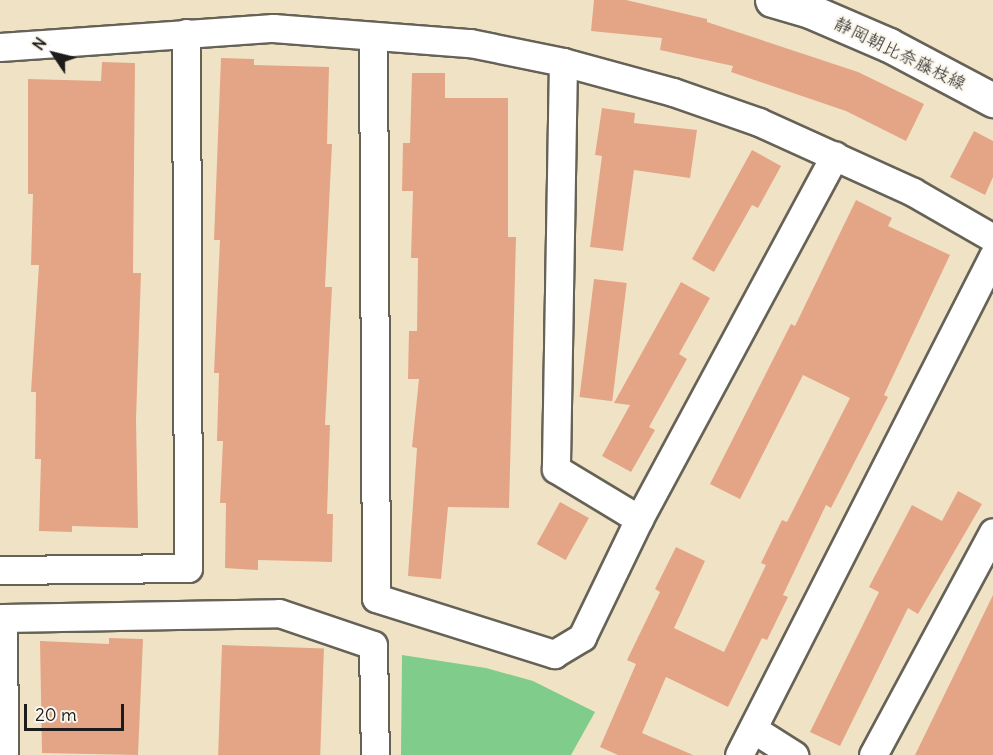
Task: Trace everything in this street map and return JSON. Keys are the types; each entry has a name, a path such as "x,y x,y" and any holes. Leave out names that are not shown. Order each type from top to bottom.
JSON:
{"main road":[{"name":"静岡朝比奈藤枝線","path":"772,0 810,11 889,45 993,99"}],"street":[{"path":"0,47 273,28 470,44 563,62 673,92 759,122 914,192 993,238"},
{"path":"0,570 188,568 186,33"},
{"path":"373,37 376,598 554,654 582,637 639,519 835,155"},
{"path":"563,62 556,469 639,519"},
{"path":"739,755 993,256"},
{"path":"873,755 993,532"},
{"path":"4,755 3,618 279,613 373,645 375,755"},
{"path":"753,729 794,755"}],"green space":[{"path":"402,655 486,668 533,681 595,712 571,755 401,755"}],"building":[{"path":"594,0 626,0 707,19 707,22 858,72 924,104 906,141 846,111 731,72 733,66 660,50 662,38 591,31"},
{"path":"221,58 254,59 254,65 329,67 327,144 332,144 325,287 332,287 325,425 330,425 327,514 333,514 332,562 258,560 258,570 225,568 226,503 220,503 223,441 217,441 219,373 214,373 220,240 214,240"},
{"path":"102,62 135,63 133,273 141,273 136,419 138,528 72,526 72,532 39,531 41,459 35,459 36,392 31,392 39,265 31,265 33,194 28,194 28,79 101,81"},
{"path":"412,73 445,73 445,98 508,98 508,237 516,237 509,508 448,507 441,579 408,576 417,448 412,447 419,379 408,379 409,331 417,331 418,258 411,258 413,191 402,191 403,143 410,143"},
{"path":"602,108 635,113 634,123 697,130 690,178 634,170 623,251 590,247 602,156 595,155"},
{"path":"974,131 993,141 993,177 985,195 950,177"},
{"path":"752,150 781,166 758,208 752,205 714,272 692,259"},
{"path":"856,200 892,218 888,226 950,255 884,395 888,397 831,508 826,505 783,595 788,597 767,640 762,638 728,707 666,677 642,733 693,755 618,755 600,747 636,664 627,660 660,592 655,589 676,547 705,561 674,628 724,652 766,565 761,563 782,520 787,522 850,398 803,375 740,499 710,484 791,324 795,326"},
{"path":"594,279 627,283 612,401 579,397"},
{"path":"681,282 710,298 679,354 687,359 649,427 655,430 631,472 602,456 630,405 614,403"},
{"path":"958,491 982,504 918,614 908,608 840,746 810,732 879,592 869,587 912,505 942,521"},
{"path":"560,502 589,518 566,560 537,544"},
{"path":"993,595 993,755 915,755 955,673"},
{"path":"109,638 143,639 138,755 42,753 40,641 109,644"},
{"path":"222,645 324,649 320,755 218,755"}]}
